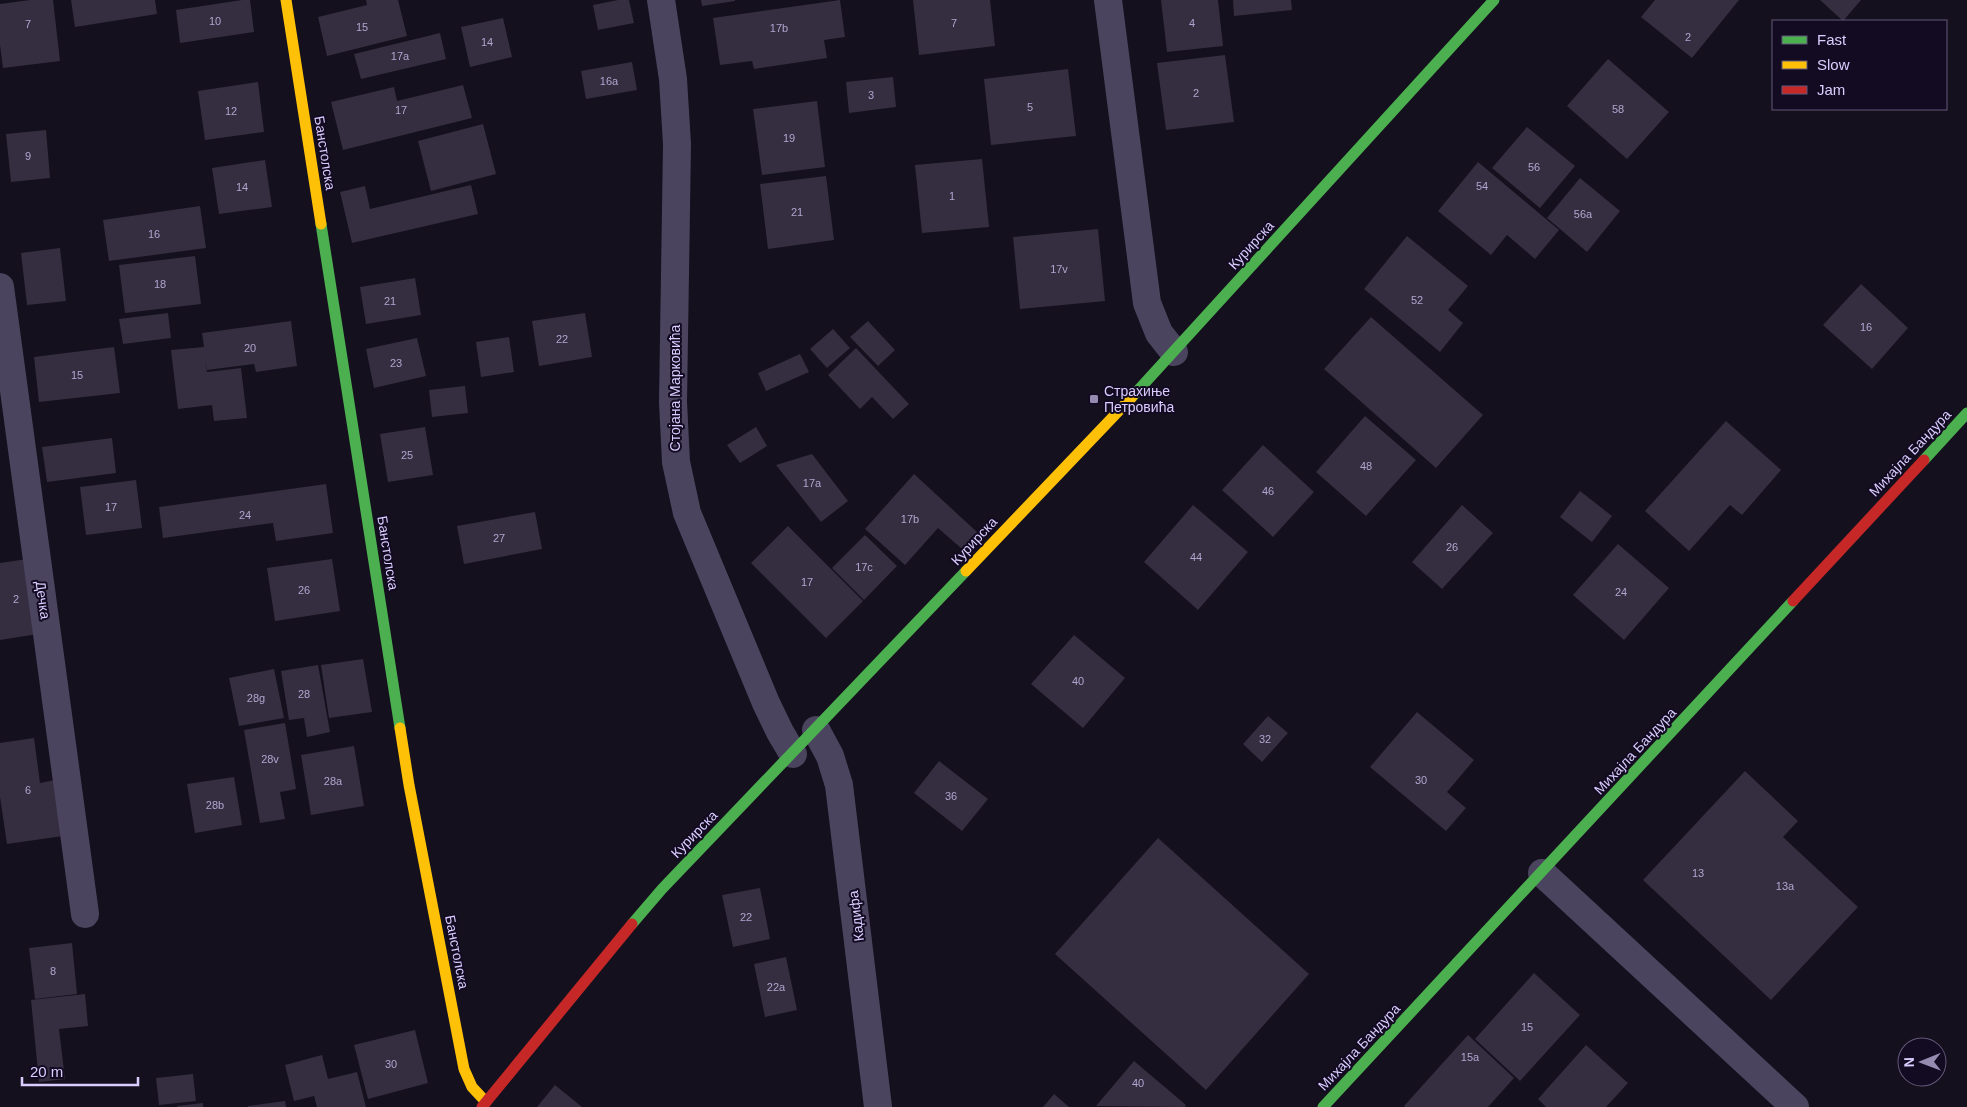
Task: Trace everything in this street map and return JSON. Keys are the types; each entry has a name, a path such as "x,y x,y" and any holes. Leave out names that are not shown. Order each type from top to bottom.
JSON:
{"street":[{"name":"Банстолска","path":"286,0 409,785 464,1068 468,1083 484,1104"},
{"name":"Стојана Марковића","path":"661,0 673,79 677,144 673,402 676,462 687,514 766,703 793,754"},
{"path":"1108,0 1147,303 1159,333 1174,352"},
{"name":"Курирска","path":"484,1104 639,916 702,847 816,730 1174,352 1494,0"},
{"name":"Дечка","path":"0,287 85,914"},
{"name":"Михајла Бандура","path":"1323,1107 1967,413"},
{"name":"Кадифа","path":"816,730 830,756 838,785 878,1107"},
{"path":"1542,873 1795,1107"}],"building":[{"path":"30,0 53,0 60,61 3,68 0,45 0,4"},
{"path":"71,0 155,0 157,14 75,27"},
{"path":"250,0 254,32 180,43 176,10"},
{"path":"366,0 398,0 407,36 327,56 318,17 367,5"},
{"path":"618,0 629,0 634,23 598,30 593,5"},
{"path":"701,0 735,0 735,1 702,6"},
{"path":"840,0 845,37 824,40 827,58 754,69 752,61 720,65 713,18"},
{"path":"913,0 990,0 995,46 919,55"},
{"path":"1161,0 1218,0 1223,46 1167,52"},
{"path":"1233,0 1291,0 1292,10 1234,16"},
{"path":"1655,0 1739,0 1692,58 1641,17"},
{"path":"1820,0 1861,0 1842,20"},
{"path":"503,18 512,57 470,67 461,27"},
{"path":"440,33 446,59 361,79 354,54"},
{"path":"1225,55 1234,122 1166,130 1157,63"},
{"path":"1608,59 1669,112 1627,159 1567,106"},
{"path":"632,62 637,90 586,99 581,71"},
{"path":"1068,69 1076,136 991,145 984,79"},
{"path":"893,77 896,107 849,113 846,82"},
{"path":"258,82 264,132 205,140 198,91"},
{"path":"463,85 472,118 343,150 331,102 394,87 397,101"},
{"path":"817,101 825,167 762,175 753,109"},
{"path":"483,124 496,174 431,191 418,141"},
{"path":"1527,127 1575,166 1540,208 1492,168"},
{"path":"46,130 50,178 11,182 6,134"},
{"path":"982,159 989,227 922,233 915,165"},
{"path":"265,160 272,207 219,214 212,168"},
{"path":"1478,162 1559,230 1535,259 1507,235 1491,255 1438,211"},
{"path":"826,176 834,240 768,249 760,184"},
{"path":"1580,178 1620,211 1587,252 1547,218"},
{"path":"471,185 478,214 352,243 340,192 365,186 370,209"},
{"path":"200,206 206,248 109,261 103,220"},
{"path":"1098,229 1105,301 1020,309 1013,237"},
{"path":"1407,236 1468,286 1448,310 1463,323 1440,352 1364,289"},
{"path":"60,248 66,301 27,305 21,253"},
{"path":"195,256 201,304 125,313 119,265"},
{"path":"415,278 421,315 366,324 360,287"},
{"path":"1861,284 1908,328 1872,369 1823,325"},
{"path":"168,313 171,338 123,344 119,319"},
{"path":"585,313 592,357 539,366 532,321"},
{"path":"1371,317 1483,415 1436,468 1324,369"},
{"path":"291,321 297,366 256,372 254,364 207,370 205,361 207,372 241,368 247,418 214,421 212,405 178,409 171,350 204,347 202,333"},
{"path":"868,321 895,350 878,366 850,337"},
{"path":"833,329 850,348 827,368 810,349"},
{"path":"509,337 514,372 481,377 476,342"},
{"path":"417,338 426,376 374,388 366,349"},
{"path":"114,347 120,393 39,402 34,357"},
{"path":"856,348 909,404 893,419 872,397 860,409 828,375"},
{"path":"800,354 809,372 766,391 758,373"},
{"path":"465,386 468,413 432,417 429,390"},
{"path":"1365,416 1416,460 1366,516 1316,472"},
{"path":"1726,421 1781,470 1742,515 1730,505 1689,551 1645,511"},
{"path":"425,427 433,475 388,482 380,434"},
{"path":"756,427 767,446 740,463 727,445"},
{"path":"112,438 116,473 47,482 42,447"},
{"path":"1263,445 1314,492 1273,537 1222,490"},
{"path":"812,454 848,501 821,522 776,465"},
{"path":"914,474 977,532 962,549 938,528 905,565 865,529"},
{"path":"136,480 142,528 86,535 80,487"},
{"path":"326,484 333,533 276,541 273,523 163,538 159,507"},
{"path":"1580,491 1612,516 1592,542 1560,517"},
{"path":"1193,505 1248,552 1198,610 1144,562"},
{"path":"1462,505 1493,533 1442,589 1412,562"},
{"path":"535,512 542,549 464,564 457,526"},
{"path":"788,526 863,601 826,638 751,563"},
{"path":"865,535 897,566 864,600 832,568"},
{"path":"1618,544 1669,588 1624,640 1573,595"},
{"path":"27,559 38,634 0,640 0,563"},
{"path":"332,559 340,611 275,621 267,568"},
{"path":"1074,635 1125,678 1083,728 1031,684"},
{"path":"363,659 372,712 329,718 321,665"},
{"path":"318,665 330,732 307,737 304,718 289,720 281,671"},
{"path":"274,669 284,718 239,726 229,678"},
{"path":"1417,712 1474,760 1447,792 1466,808 1446,831 1370,767"},
{"path":"1268,716 1288,733 1262,762 1243,744"},
{"path":"285,723 296,789 280,792 285,819 260,823 244,730"},
{"path":"34,738 40,783 55,780 63,836 7,844 0,797 0,743"},
{"path":"354,746 364,806 311,815 301,755"},
{"path":"939,761 988,799 962,831 914,793"},
{"path":"1745,771 1798,821 1783,837 1858,907 1771,1000 1643,880"},
{"path":"234,777 242,825 195,833 187,784"},
{"path":"1158,838 1309,974 1206,1090 1055,954"},
{"path":"760,888 770,939 733,947 722,895"},
{"path":"72,943 77,994 35,999 29,948"},
{"path":"786,957 797,1010 765,1017 754,964"},
{"path":"1534,973 1580,1015 1520,1081 1475,1039"},
{"path":"85,994 88,1026 59,1029 65,1079 39,1082 31,1000"},
{"path":"415,1030 428,1083 368,1099 354,1045"},
{"path":"1468,1035 1514,1078 1488,1107 1405,1107 1404,1106"},
{"path":"1586,1045 1628,1083 1606,1107 1546,1107 1538,1099"},
{"path":"322,1055 328,1079 357,1072 366,1107 317,1107 314,1096 294,1101 285,1065"},
{"path":"1134,1061 1186,1105 1185,1107 1096,1106"},
{"path":"193,1074 196,1101 159,1105 156,1078"},
{"path":"555,1085 582,1107 537,1107"},
{"path":"1054,1094 1069,1107 1043,1107"},
{"path":"285,1101 286,1107 248,1107 248,1106"},
{"path":"203,1103 203,1107 177,1107 177,1106"}],"traffic: fast":[{"path":"1132,397 1494,0"},
{"path":"321,224 400,728"},
{"path":"1924,460 1967,413"},
{"path":"632,924 662,889 966,571"},
{"path":"1323,1107 1793,601"}],"traffic: slow":[{"path":"286,0 321,224"},
{"path":"966,571 1132,397"},
{"path":"400,728 409,785 464,1069 472,1087 486,1102"}],"traffic: jam":[{"path":"1793,601 1924,460"},
{"path":"482,1107 632,924"}],"place":[{"name":"Страхиње Петровића","path":"1094,399"}]}
